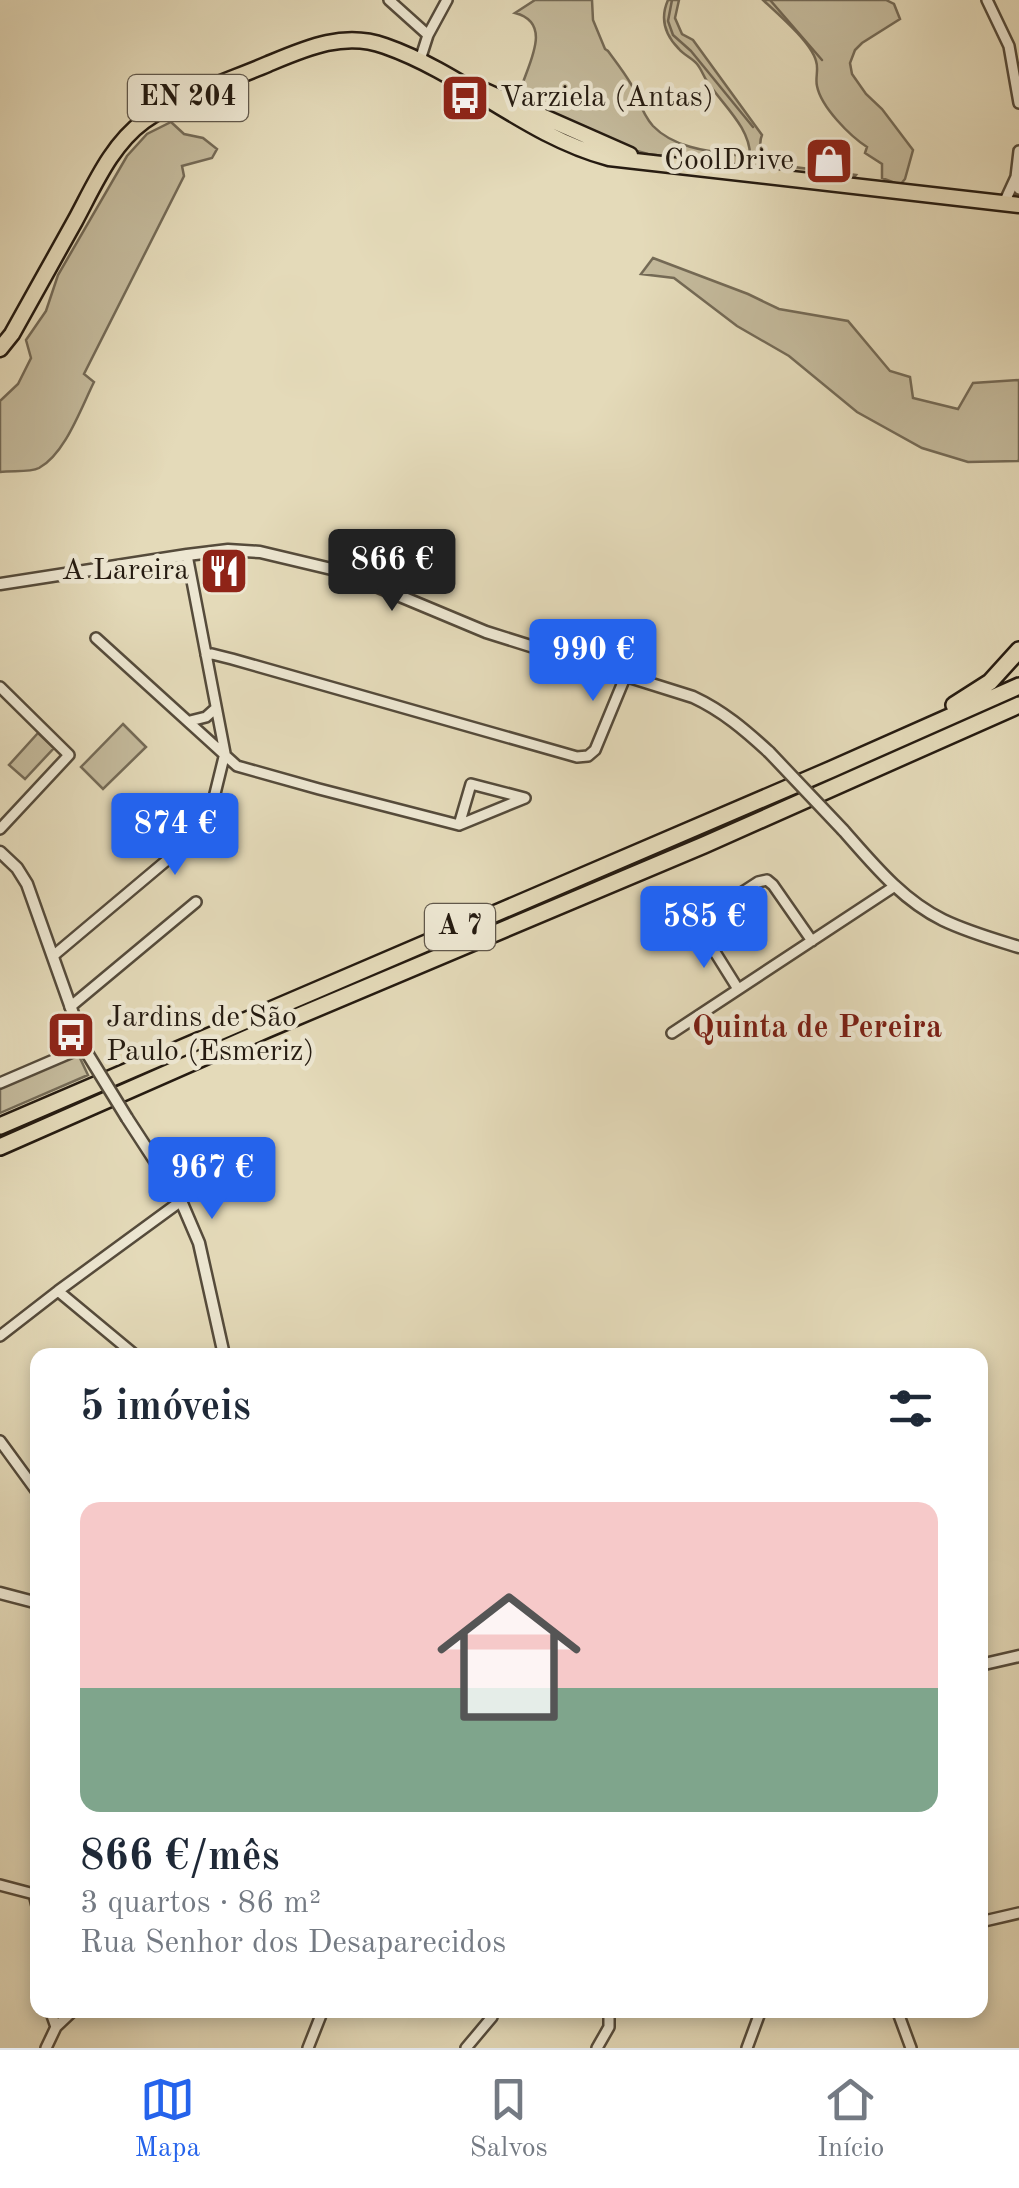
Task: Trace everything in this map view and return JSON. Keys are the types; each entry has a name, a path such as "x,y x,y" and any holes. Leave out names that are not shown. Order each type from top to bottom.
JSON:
{"highway":[{"name":"A 7","path":"919,729 936,714 990,682 1019,650"},
{"name":"A 7","path":"0,1126 1019,686"},
{"name":"A 7","path":"0,1147 704,845 1019,705"},
{"path":"972,725 981,728 1019,716"}],"main road":[{"name":"EN 204","path":"0,350 108,160 143,122 195,95 322,44 348,40 369,41 420,60 502,110 568,144 609,158 1012,204"}],"street":[{"path":"389,0 428,35"},
{"path":"420,60 447,0"},
{"path":"988,0 1009,46 1019,99"},
{"path":"1012,204 1019,151"},
{"path":"1016,177 1019,189"},
{"path":"0,584 187,555 228,550 260,552 340,571 486,632 694,696 742,726 881,874 915,903 972,933 1019,947"},
{"path":"52,956 204,828 210,814 225,752 187,555"},
{"path":"96,638 238,766 459,825 524,798 471,784 459,825"},
{"path":"206,655 232,659 578,757 595,750 626,675"},
{"path":"0,687 69,756 0,829"},
{"path":"190,722 206,717 216,708"},
{"path":"0,852 27,884 86,1050 181,1201 199,1243 222,1348"},
{"path":"738,989 704,933 701,919 758,882 767,880 774,885 812,941"},
{"path":"672,1032 895,886"},
{"path":"70,1008 196,902"},
{"path":"0,1083 86,1050"},
{"path":"0,1336 181,1201"},
{"path":"58,1290 127,1348"},
{"path":"0,1442 30,1482"},
{"path":"0,1593 30,1601"},
{"path":"988,1663 1019,1656"},
{"path":"0,1885 30,1890"},
{"path":"988,1920 1019,1914"},
{"path":"53,2018 56,2027"},
{"path":"46,2048 56,2027 66,2018"},
{"path":"308,2048 320,2018"},
{"path":"466,2048 490,2018"},
{"path":"597,2048 608,2028 609,2018"},
{"path":"747,2048 758,2018"},
{"path":"900,2018 911,2048"}],"shaded area":[{"path":"535,0 592,0 593,20 605,49 628,80 653,126 686,145 750,157 736,118 697,64 667,32 664,13 668,0 679,0 675,18 682,34 693,40 762,135 761,147 771,164 856,175 852,180 648,154 612,144 518,99 536,38 528,19 515,13"},
{"path":"763,0 886,0 894,4 900,19 862,43 850,63 852,74 866,94 913,150 900,185 882,178 882,164 865,153 867,147 830,112 817,86 813,53"},
{"path":"171,122 184,134 203,138 217,149 212,158 182,166 184,176 84,374 94,382 57,452 39,468 0,472 0,401 18,384 31,358 26,340 46,311 58,275 127,156 147,134"},
{"path":"653,258 779,309 848,321 890,371 910,377 913,398 958,409 973,383 1019,380 1019,461 968,462 922,448 857,412 789,356 737,326 674,278 641,274"},
{"path":"123,724 146,747 103,789 81,767"},
{"path":"38,733 54,748 25,779 9,765"},
{"path":"289,1008 290,1012 4,1136 2,1132"},
{"path":"78,1054 88,1075 0,1113 0,1088"}],"waterway":[{"path":"672,0 668,21 673,35 691,51 753,127"},
{"path":"770,0 822,60"}],"place":[{"name":"Varziela (Antas)","path":"465,98"},
{"name":"CoolDrive","path":"829,161"},
{"name":"A Lareira","path":"224,571"},
{"name":"Jardins de São Paulo (Esmeriz)","path":"71,1035"}],"district":[{"name":"Quinta de Pereira","path":"817,1029"}]}
